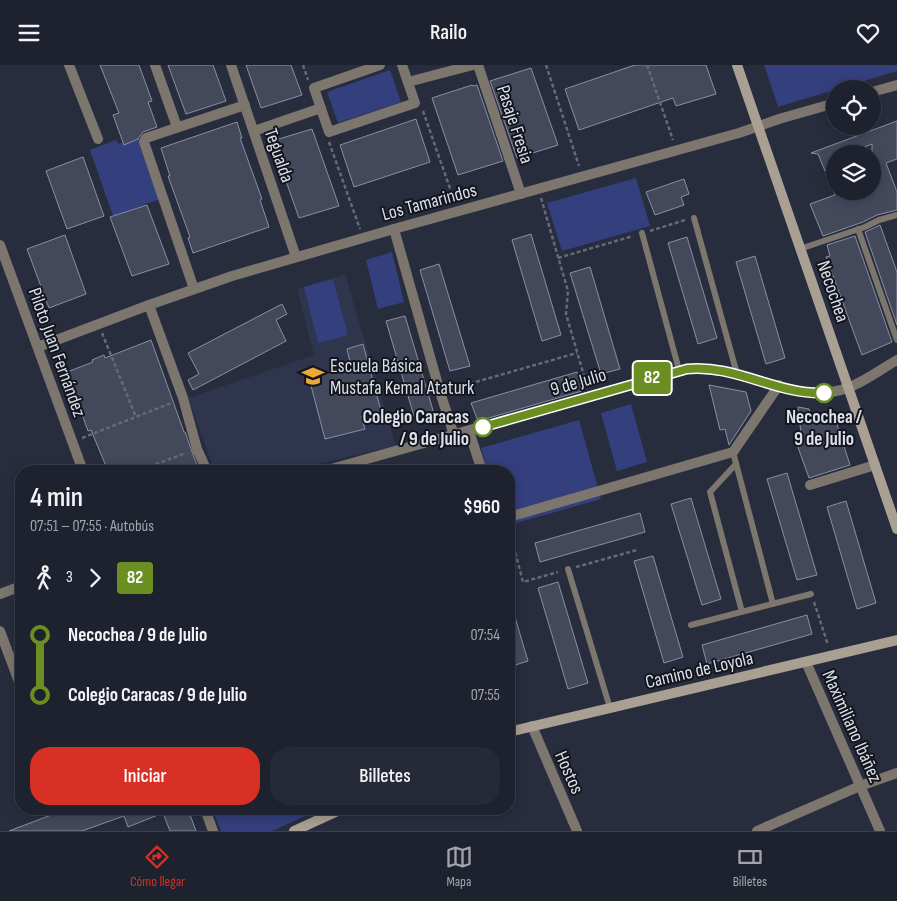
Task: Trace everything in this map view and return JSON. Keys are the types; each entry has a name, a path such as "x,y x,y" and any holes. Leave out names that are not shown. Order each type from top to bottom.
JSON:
{"street":[{"path":"69,65 98,139"},
{"path":"155,65 177,127"},
{"name":"Tegualda","path":"231,65 296,257"},
{"path":"380,65 314,88 329,132 415,103 402,65"},
{"path":"408,82 473,65"},
{"name":"Pasaje Fresia","path":"478,65 521,194"},
{"name":"Necochea","path":"737,65 897,529"},
{"path":"881,89 897,85"},
{"path":"194,289 144,142 146,137 245,105"},
{"name":"Los Tamarindos","path":"38,347 148,305 296,257 677,151 826,106"},
{"path":"254,131 320,108"},
{"path":"394,229 454,435"},
{"name":"Piloto Juan Fernández","path":"0,245 81,465"},
{"path":"148,305 183,399 197,449 204,465"},
{"name":"9 de Julio","path":"346,465 679,370 702,367 815,393 848,388 897,360"},
{"path":"515,515 733,452 779,385"},
{"path":"470,431 480,465"},
{"path":"810,485 875,465"},
{"path":"0,593 15,588"},
{"path":"0,631 15,671"},
{"name":"Camino de Loyola","path":"515,731 897,640"},
{"name":"Maximiliano Ibáñez","path":"806,661 880,831"},
{"name":"Hostos","path":"532,727 577,831"},
{"path":"757,831 860,786 897,773"},
{"path":"207,815 213,831"},
{"path":"294,831 329,815"}],"lane":[{"path":"800,249 897,215"},
{"path":"694,218 737,374"},
{"path":"858,229 897,340"},
{"path":"642,233 679,370"},
{"path":"733,452 772,604"},
{"path":"736,464 710,493 742,612"},
{"path":"568,569 610,708"},
{"path":"691,625 811,594"}],"path":[{"path":"546,65 583,177"},
{"path":"647,65 677,151"},
{"path":"415,103 420,105 458,211"},
{"path":"329,132 327,136 363,238"},
{"path":"538,190 568,291 566,314 590,396"},
{"path":"558,258 694,218"},
{"path":"98,324 136,417"},
{"path":"440,392 577,353"},
{"path":"72,442 183,399"},
{"path":"153,465 197,449"},
{"path":"811,594 831,655"}],"shaded area":[{"path":"764,65 897,65 897,71 867,80 826,80 826,92 778,107"},
{"path":"390,70 401,102 338,123 327,92"},
{"path":"139,137 160,199 113,216 90,150 116,140 118,144"},
{"path":"636,178 650,226 562,251 547,203"},
{"path":"392,252 404,302 378,309 366,260"},
{"name":"Escuela Básica Mustafa Kemal Ataturk","path":"345,274 396,446 312,465 213,465 188,398 314,355 297,289"},
{"path":"333,279 348,335 318,343 304,287"},
{"path":"631,404 647,462 617,471 601,413"},
{"path":"579,420 601,499 515,523 515,465 485,465 481,448"},
{"path":"214,815 307,815 272,831 221,831"}],"building":[{"path":"100,65 139,65 152,101 148,102 157,127 143,132 138,139 124,145 113,115 119,113"},
{"path":"168,65 213,65 226,101 186,114"},
{"path":"246,65 291,65 302,95 261,108"},
{"path":"635,65 706,65 716,94 676,106 673,98 579,130 565,89"},
{"path":"531,68 558,145 517,158 490,81"},
{"path":"477,85 503,161 458,175 432,98"},
{"path":"416,119 430,162 354,187 340,145"},
{"path":"897,121 897,159 886,163 897,192 897,210 877,215 823,236 810,204 826,198 826,200 881,200 881,145 832,145 859,135 881,135 881,127"},
{"path":"237,122 242,138 240,138 262,199 260,200 269,227 193,253 188,238 190,237 168,176 170,176 161,148"},
{"path":"312,129 339,206 299,218 272,141"},
{"path":"826,147 826,173 818,154 811,153"},
{"path":"83,157 104,216 67,229 46,171"},
{"path":"684,179 689,194 681,197 684,205 655,215 646,192"},
{"path":"147,205 169,264 132,276 110,217"},
{"path":"880,225 897,272 897,325 865,232"},
{"path":"531,234 561,335 542,341 512,240"},
{"path":"65,235 86,294 49,308 27,249"},
{"path":"855,236 892,342 862,355 826,257 830,256 827,245"},
{"path":"687,237 717,338 698,344 668,243"},
{"path":"755,256 785,358 766,364 736,262"},
{"path":"439,264 470,366 450,371 420,270"},
{"path":"590,267 620,369 601,374 570,273"},
{"path":"282,304 287,314 276,320 286,341 193,390 188,380 199,374 188,353"},
{"path":"405,316 435,417 416,423 386,321"},
{"path":"151,340 197,465 106,465 91,430 88,431 67,372 93,362 92,360 104,355 105,358"},
{"path":"363,344 381,411 361,416 365,429 325,439 309,378 351,366 347,349"},
{"path":"577,372 582,391 478,421 471,403"},
{"path":"709,385 746,392 751,411 729,445 725,429 720,430"},
{"path":"798,407 809,409 811,421 834,415 850,465 809,478 794,436 801,434"},
{"path":"787,473 817,575 797,580 767,479"},
{"path":"691,498 721,599 702,605 671,504"},
{"path":"846,501 876,603 857,609 827,507"},
{"path":"640,513 645,532 540,562 535,543"},
{"path":"653,556 683,657 664,663 634,561"},
{"path":"558,582 588,683 568,689 538,588"},
{"path":"807,615 812,634 707,664 702,645"},
{"path":"515,617 528,661 515,665"},
{"path":"51,815 158,815 128,827 124,816 82,831 9,831"},
{"path":"164,815 190,815 196,831 170,831"}],"bus line":[{"name":"82","path":"483,427 687,369 702,367 805,392 824,393"}],"place":[{"name":"Escuela Básica Mustafa Kemal Ataturk","path":"313,376"},
{"name":"Necochea / 9 de Julio","path":"824,393"},
{"name":"Colegio Caracas / 9 de Julio","path":"483,427"}]}
